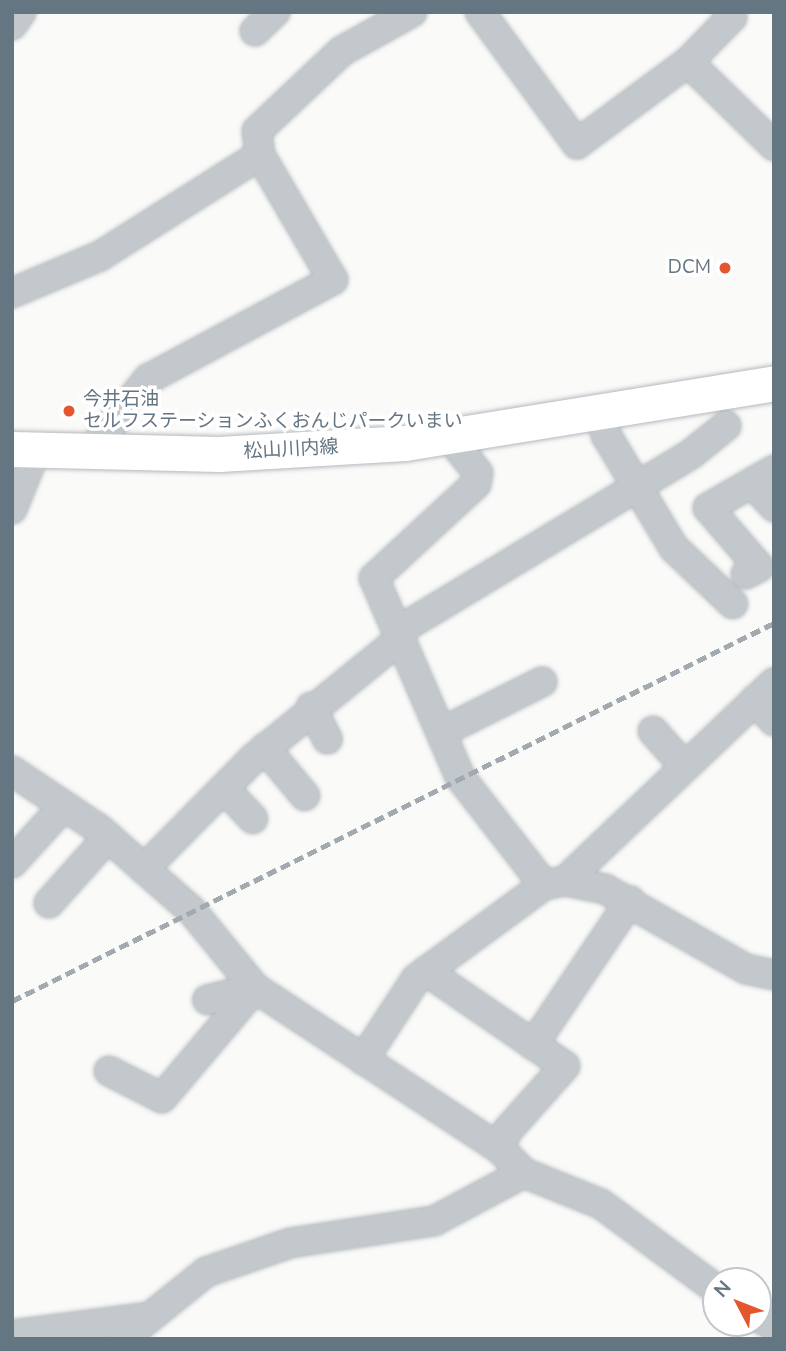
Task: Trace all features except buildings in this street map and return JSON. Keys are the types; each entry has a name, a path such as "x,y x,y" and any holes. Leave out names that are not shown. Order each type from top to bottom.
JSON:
{"main road":[{"name":"松山川内線","path":"24,449 219,454 450,439 772,385"}],"street":[{"path":"12,25 21,12"},
{"path":"92,449 148,379 333,279 260,155 257,131 342,51 412,12"},
{"path":"480,12 578,144 688,62 732,17 728,12"},
{"path":"688,62 774,146"},
{"path":"12,293 100,256 260,155"},
{"path":"601,415 634,484 674,548 733,604"},
{"path":"144,869 265,748 399,635 726,426"},
{"path":"450,439 478,473 476,484 374,578 460,777 554,883 630,901 746,969 774,975"},
{"path":"12,509 24,449"},
{"path":"746,574 759,567 708,508 763,477 774,507"},
{"path":"442,732 542,682"},
{"path":"363,1060 402,993 426,971 554,883 684,766 726,710 767,701"},
{"path":"312,707 327,739"},
{"path":"653,731 684,766"},
{"path":"265,748 294,792"},
{"path":"12,771 108,837 192,911 255,988 499,1148 524,1173 601,1204 702,1279"},
{"path":"224,788 253,819"},
{"path":"12,863 63,807"},
{"path":"49,903 108,837"},
{"path":"533,1045 630,901"},
{"path":"426,971 565,1066 508,1130 499,1148"},
{"path":"207,1000 255,988"},
{"path":"109,1071 162,1098 255,988"},
{"path":"123,1339 206,1272 290,1243 434,1222 524,1173"},
{"path":"12,1335 148,1317"}],"railway":[{"path":"12,1001 774,623"}],"place":[{"name":"DCM","path":"725,268"},
{"name":"今井石油 セルフステーションふくおんじパークいまい","path":"69,411"}]}
